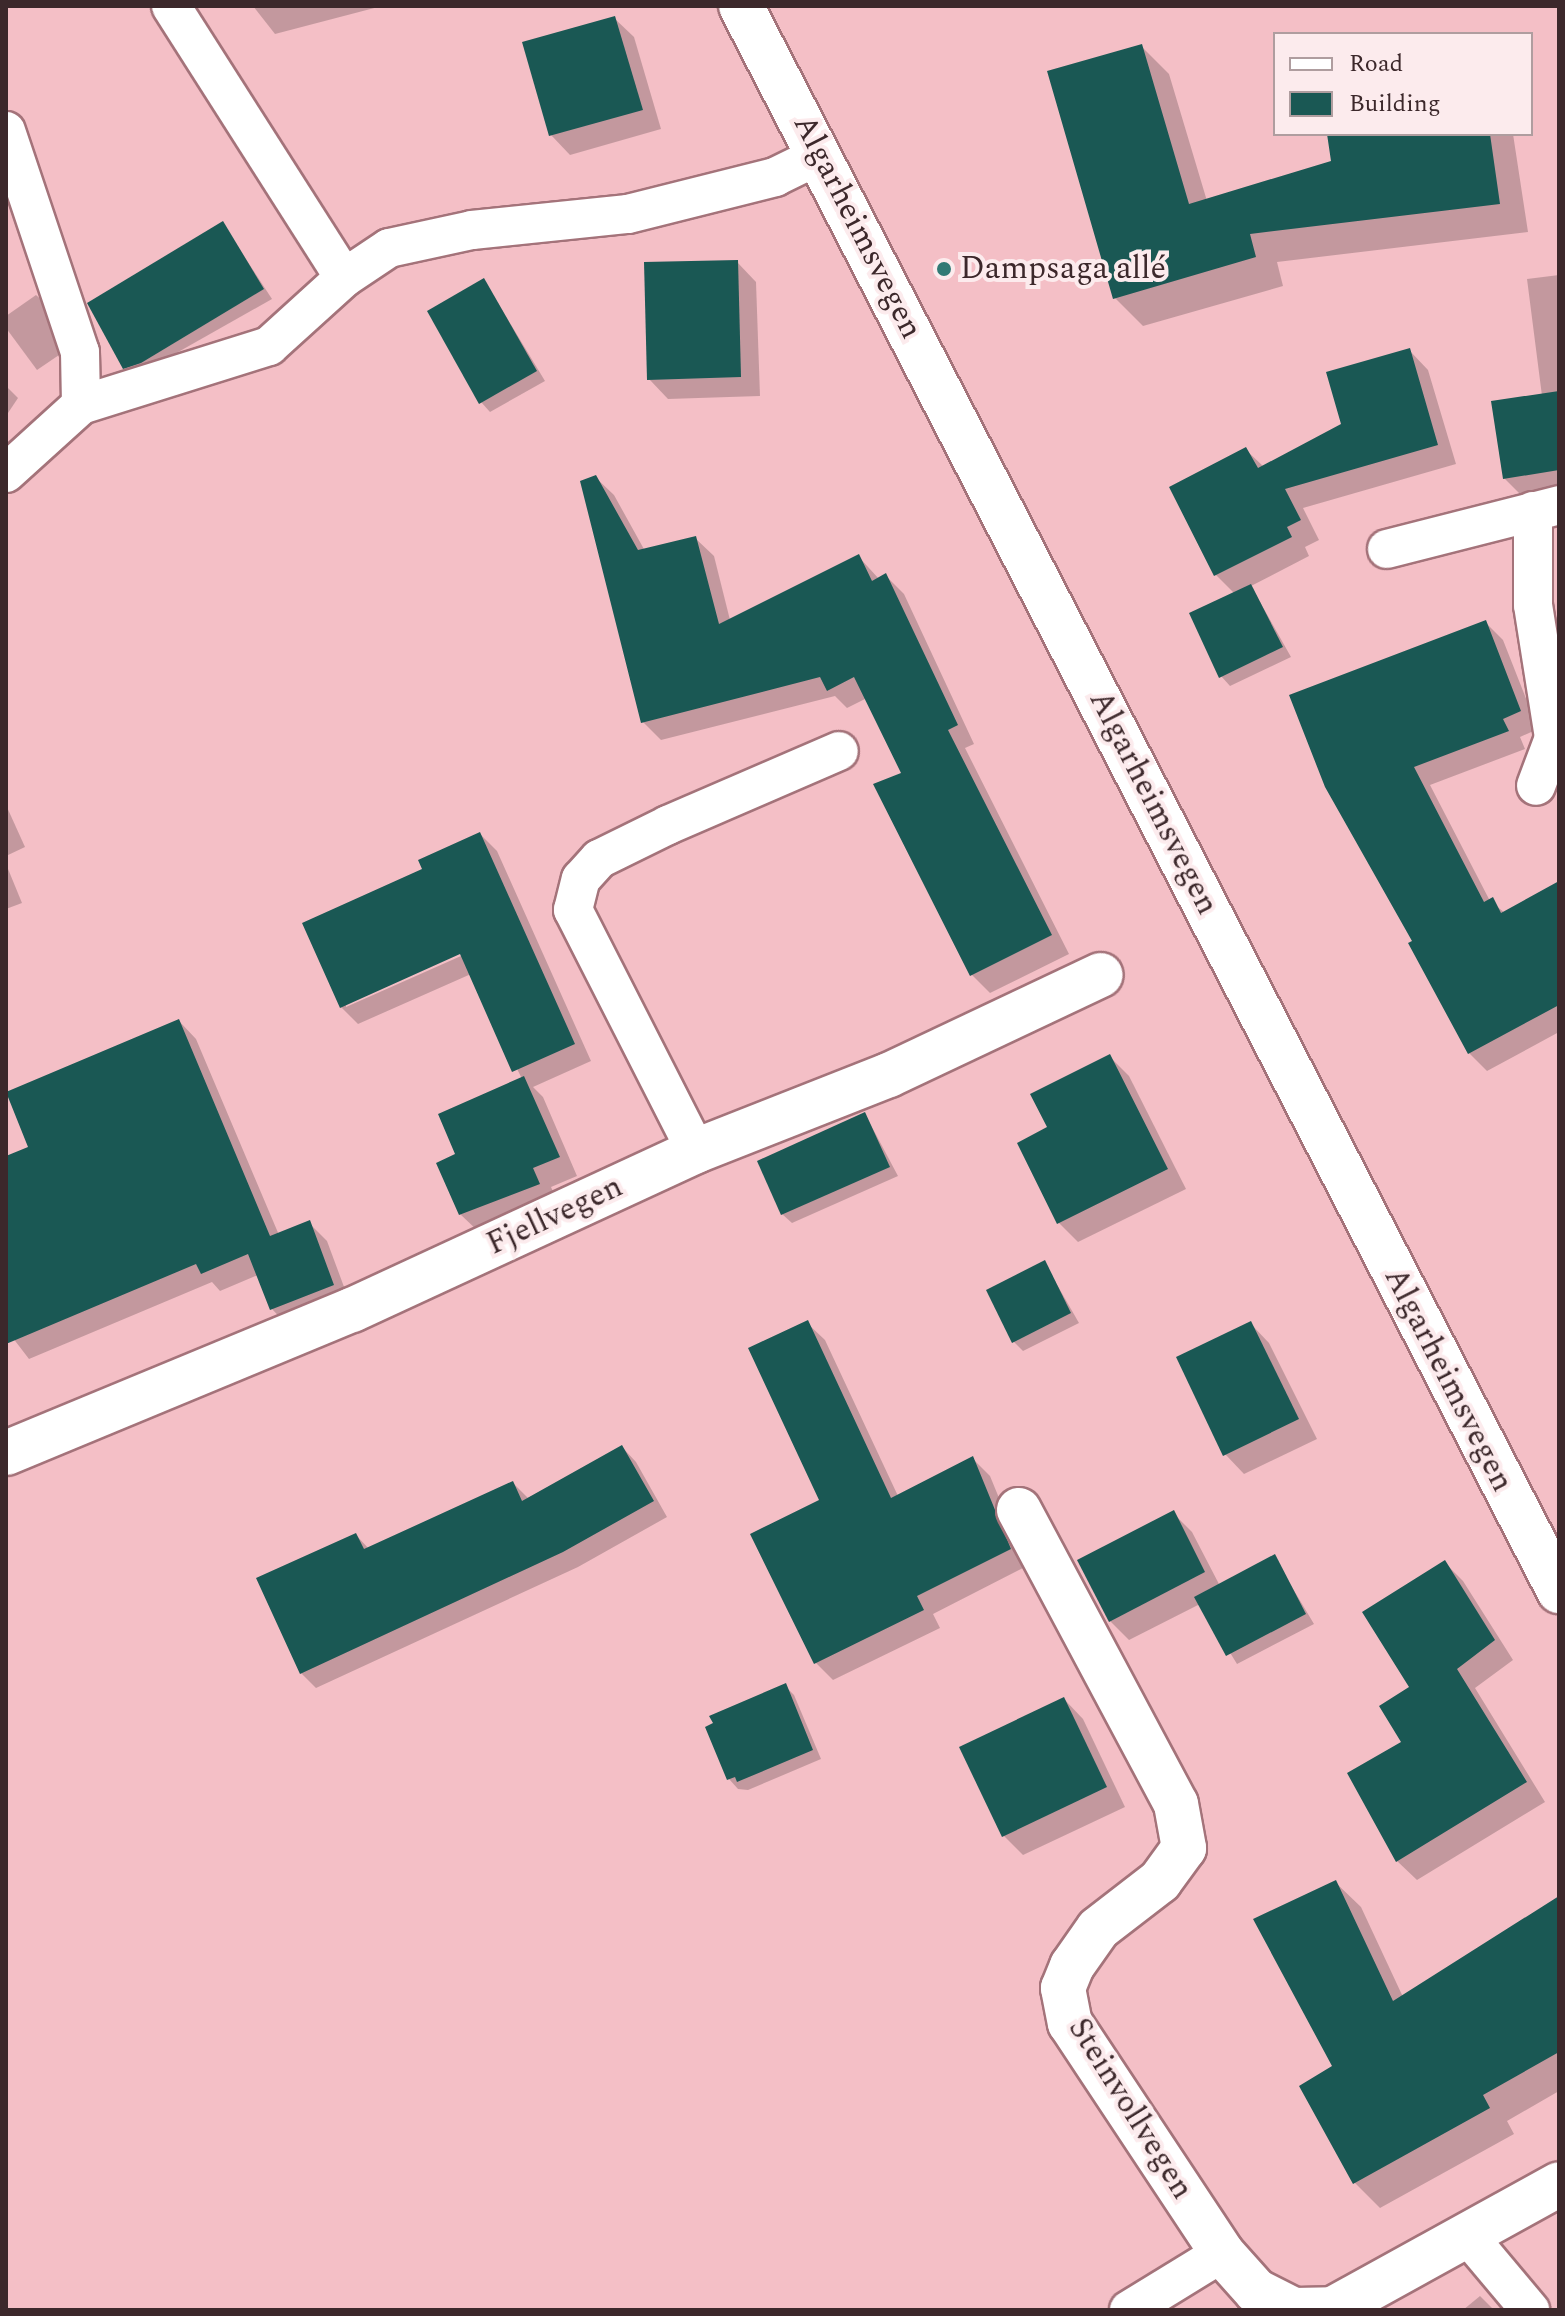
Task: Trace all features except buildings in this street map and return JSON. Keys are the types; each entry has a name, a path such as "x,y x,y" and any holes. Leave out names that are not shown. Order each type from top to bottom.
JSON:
{"street":[{"name":"Algarheimsvegen","path":"745,9 1559,1591"},
{"name":"Fjellvegen","path":"6,1453 352,1310 696,1151 889,1075 1101,975"},
{"name":"Steinvollvegen","path":"1019,1510 1176,1804 1184,1848 1160,1881 1098,1929 1072,1966 1063,1988 1070,2023 1222,2253 1256,2291 1294,2310 1333,2309 1559,2184"}],"lane":[{"path":"171,6 344,278"},
{"path":"6,131 80,352 81,405"},
{"path":"6,473 81,405 269,346 344,278 389,248 472,230 628,214 775,177 820,155"},
{"path":"1387,549 1546,508 1533,605 1554,738 1536,786"},
{"path":"696,1151 573,910 581,879 599,859 668,825 839,751"},
{"path":"1468,2236 1530,2310"},
{"path":"1129,2310 1222,2253"}],"place":[{"name":"Dampsaga allé","path":"944,269"}]}
